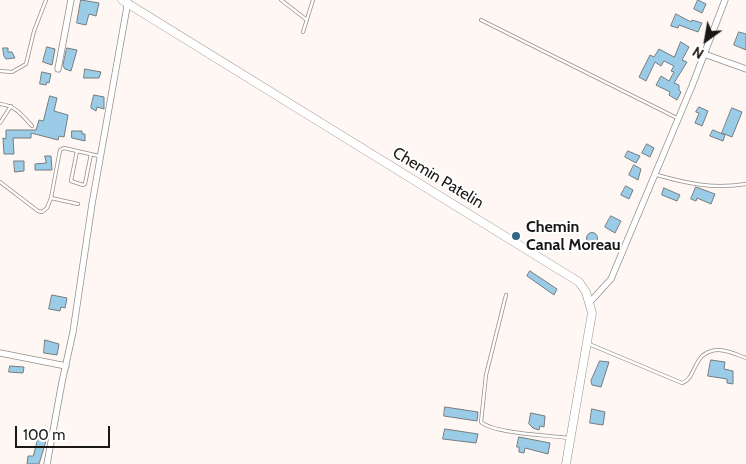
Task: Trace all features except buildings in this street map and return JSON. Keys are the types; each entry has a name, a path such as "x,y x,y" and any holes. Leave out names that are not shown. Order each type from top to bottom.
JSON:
{"main road":[{"name":"Chemin Patelin","path":"126,1 568,274 579,282 590,302"},
{"path":"566,464 569,438 588,343 592,313 590,302"}],"street":[{"path":"58,69 71,0"},
{"path":"590,302 611,279 725,0"},
{"path":"47,464 73,332 126,1"},
{"path":"704,54 746,69"},
{"path":"0,353 66,366"}],"lane":[{"path":"0,71 12,72 26,64 34,31 46,0"},
{"path":"281,0 307,20"},
{"path":"303,32 313,0"},
{"path":"481,20 678,118"},
{"path":"0,104 11,106 18,110 32,126"},
{"path":"0,123 11,106"},
{"path":"0,182 38,211 42,212 47,208 51,198 61,149 77,150 100,156"},
{"path":"77,150 71,182 85,184 91,154"},
{"path":"655,174 697,185 721,188 746,184"},
{"path":"51,198 78,204"},
{"path":"506,294 486,375 481,422 494,429 569,438"},
{"path":"588,343 678,383 686,383 699,359 714,350 746,358"}],"place":[{"name":"Chemin Canal Moreau","path":"516,236"}]}
